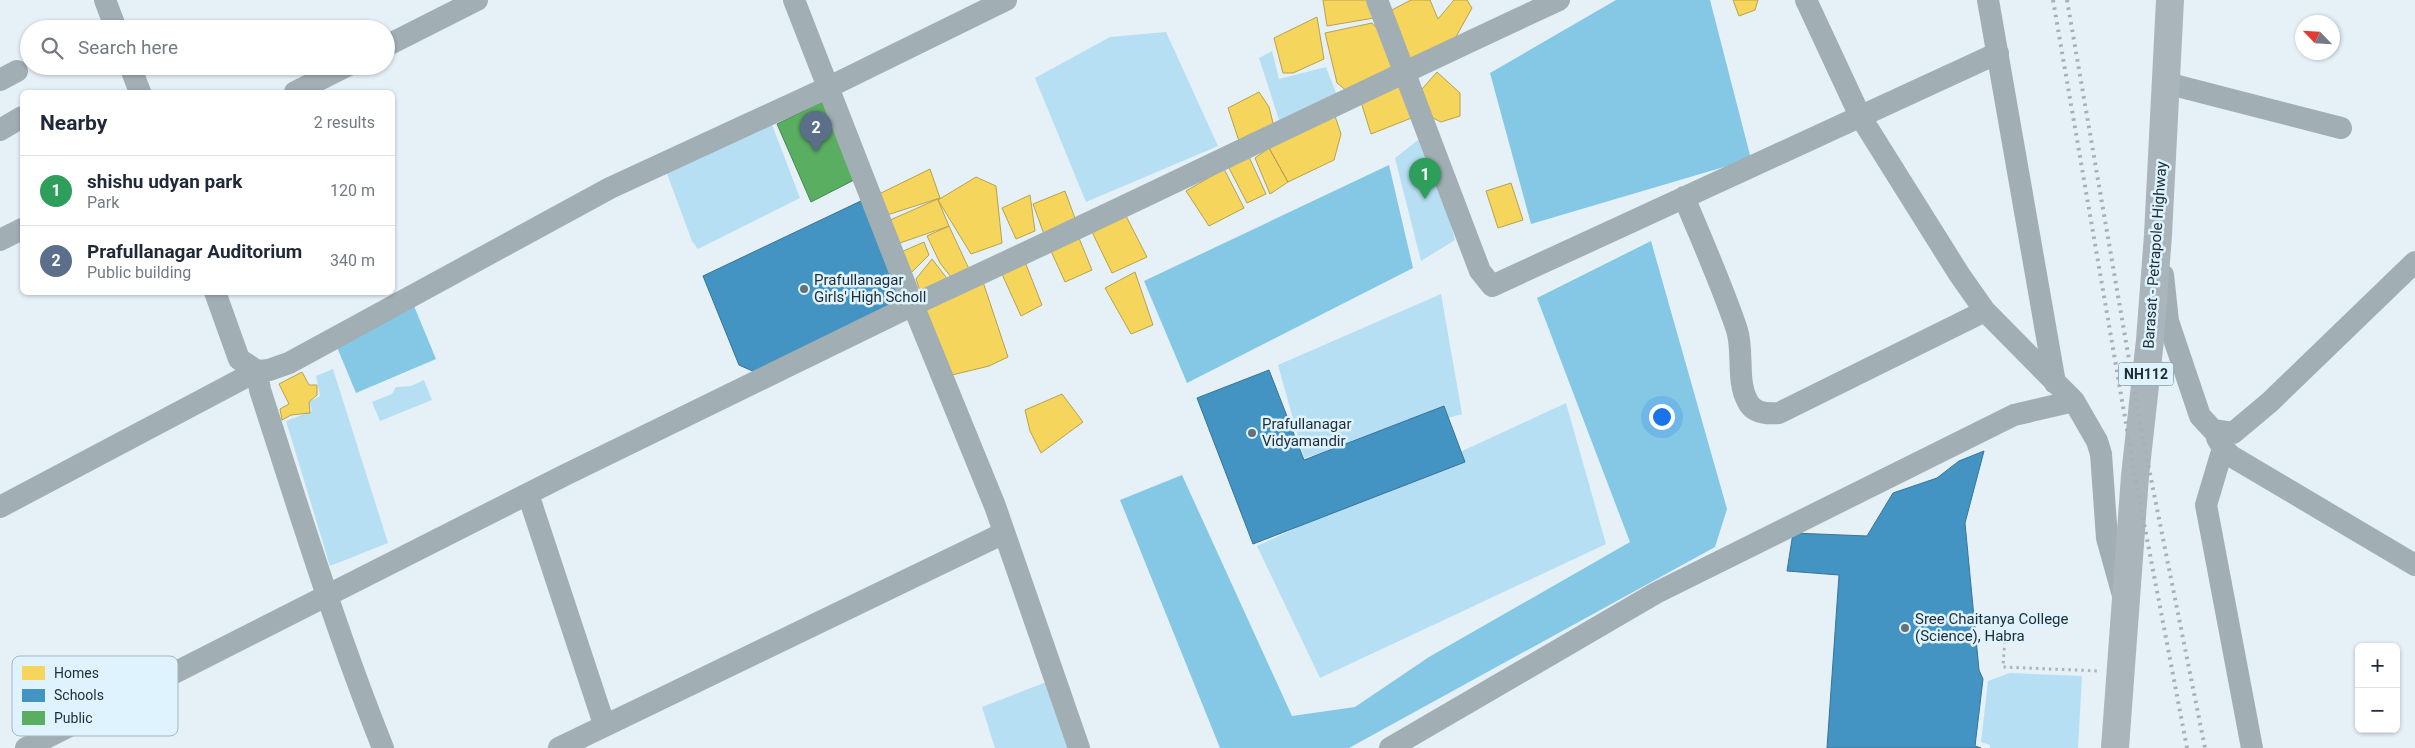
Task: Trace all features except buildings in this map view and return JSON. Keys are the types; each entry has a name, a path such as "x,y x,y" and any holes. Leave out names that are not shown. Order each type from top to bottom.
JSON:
{"highway":[{"name":"Barasat - Petrapole Highway","path":"2115,748 2134,476 2149,350 2158,235 2170,0"}],"street":[{"path":"105,0 113,20"},
{"path":"395,41 477,0"},
{"path":"794,0 1004,533 1079,748"},
{"path":"0,507 257,371 269,370 289,363 610,188 829,87 1006,0"},
{"path":"1377,0 1480,271 1492,286 1998,53"},
{"path":"178,671 528,494 913,305 1081,228 1403,72 1559,0"},
{"path":"1806,0 1860,116 1959,274 1985,311 2074,401 2097,441 2101,454 2107,538 2126,607"},
{"path":"1988,0 2055,382"},
{"path":"133,75 139,90"},
{"path":"299,90 329,75"},
{"path":"2166,83 2341,128"},
{"path":"0,130 20,118"},
{"path":"1684,197 1738,332 1744,392 1749,404 1756,410 1767,414 1779,413 1985,311"},
{"path":"2158,235 2168,321 2200,416 2231,456 2415,565"},
{"path":"2218,439 2233,433 2243,426 2415,262"},
{"path":"216,295 239,360 257,371 260,390 328,596 361,694 382,748"},
{"path":"1390,748 1656,593 2014,415 2074,401"},
{"path":"2218,439 2206,505 2252,748"},
{"path":"528,494 604,724"},
{"path":"559,748 604,724 1004,533"},
{"path":"26,748 50,736"}],"path":[{"path":"2006,622 2003,667 2120,672"}],"shaded area":[{"path":"1616,0 1710,0 1751,159 1531,224 1490,73"},
{"path":"1166,32 1218,146 1086,202 1035,78 1110,37"},
{"path":"1272,51 1279,79 1326,67 1338,98 1280,123 1259,58"},
{"path":"771,122 800,198 698,249 692,241 666,171"},
{"path":"1427,133 1455,240 1421,261 1395,158"},
{"path":"1389,165 1413,268 1187,383 1144,281"},
{"path":"1651,241 1727,509 1715,547 1349,748 1220,748 1120,500 1182,475 1292,716 1355,707 1429,657 1630,542 1537,298"},
{"path":"1441,294 1462,414 1304,458 1278,365"},
{"path":"414,306 436,359 356,393 334,340"},
{"path":"333,369 388,543 330,566 286,421 312,411 309,402 320,396 316,376"},
{"path":"424,380 432,400 380,421 372,402 392,394 396,387 411,386"},
{"path":"1566,403 1606,544 1320,678 1257,546"},
{"path":"2010,673 2082,676 2078,748 1990,748 1990,745 1981,742 1988,681"},
{"path":"1049,681 1070,748 995,748 982,707"}],"railway":[{"path":"2053,0 2135,476 2187,748"},
{"path":"2067,0 2141,429 2205,748"}],"place":[{"name":"Prafullanagar Auditorium","path":"816,152"},
{"name":"shishu udyan park","path":"1425,199"},
{"name":"Prafullanagar Girls' High Scholl","path":"804,289"},
{"name":"Prafullanagar Vidyamandir","path":"1252,433"},
{"name":"Sree Chaitanya College (Science), Habra","path":"1905,628"}]}
